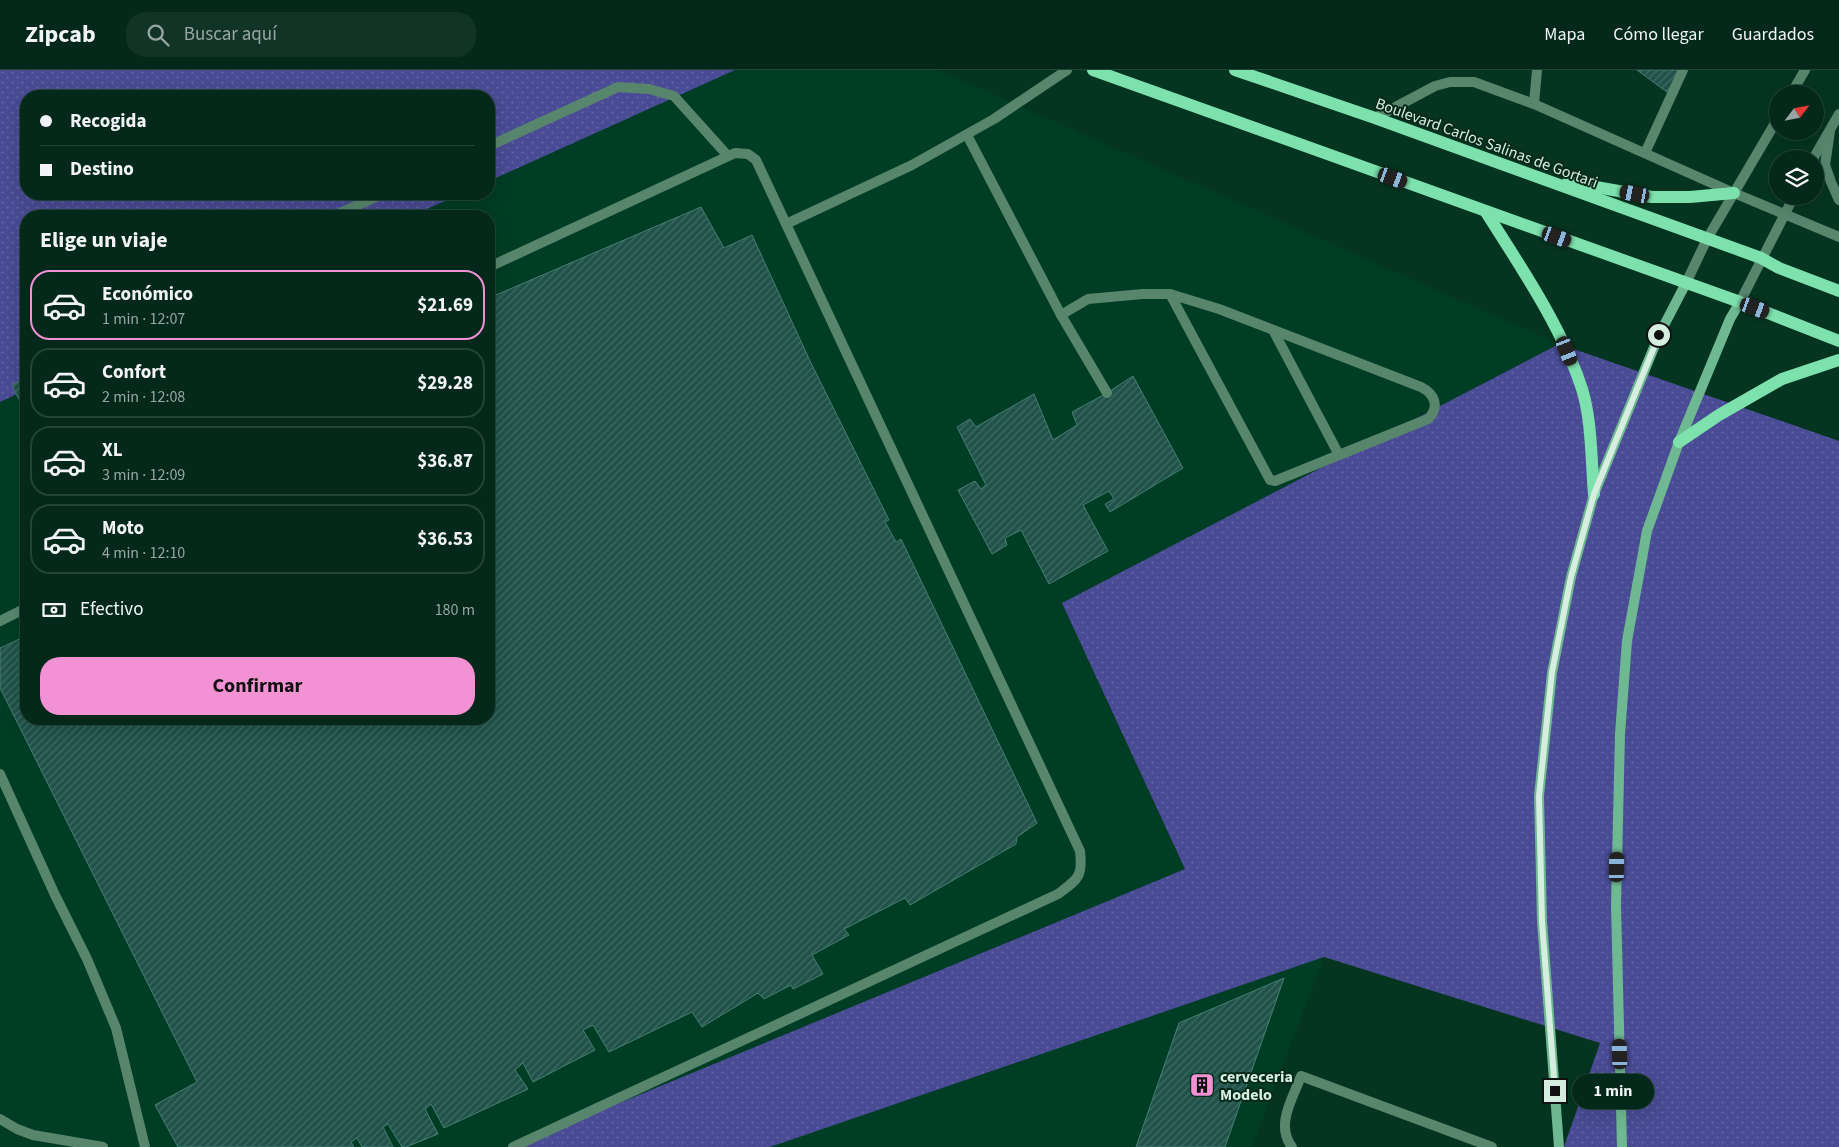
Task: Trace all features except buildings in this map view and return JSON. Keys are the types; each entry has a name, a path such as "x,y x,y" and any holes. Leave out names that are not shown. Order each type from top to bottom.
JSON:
{"main road":[{"path":"1093,70 1740,302 1839,341"},
{"name":"Boulevard Carlos Salinas de Gortari","path":"1235,70 1375,118 1761,258 1779,268 1839,291"},
{"path":"1532,175 1652,197 1690,197 1734,193"},
{"path":"1486,212 1524,272 1545,310 1567,351 1582,390 1588,420 1594,494"},
{"path":"1559,1147 1542,922 1539,796 1552,672 1571,577 1594,494 1659,335 1686,283"},
{"path":"1622,1147 1616,905 1620,734 1626,651 1647,531 1679,442 1730,318 1740,302"},
{"path":"1679,442 1718,415 1782,379 1839,360"}],"street":[{"path":"786,224 912,165 966,135 1067,70"},
{"path":"1534,104 1538,70"},
{"path":"1645,153 1683,70"},
{"path":"1796,85 1805,70"},
{"path":"1375,118 1435,86 1450,82 1474,82 1534,104 1734,193 1839,237"},
{"path":"495,143 618,87 649,88 674,96 728,156"},
{"path":"1818,150 1839,114"},
{"path":"1830,131 1825,165 1839,200"},
{"path":"1686,283 1707,240 1769,133"},
{"path":"966,135 1061,314 1107,393"},
{"path":"495,264 735,153 742,152 748,154 756,160 1080,851 1082,867 1076,880 1058,894 513,1147"},
{"path":"347,210 369,200"},
{"path":"1740,302 1790,205"},
{"path":"1061,314 1088,299 1143,294 1170,294 1211,306 1421,387 1431,393 1435,407 1428,419 1282,480 1270,480 1170,294"},
{"path":"1273,330 1339,455"},
{"path":"0,621 20,611"},
{"path":"0,774 55,895 87,959 116,1028 145,1147"},
{"path":"1292,1147 1286,1139 1284,1122 1301,1076 1492,1147"},
{"path":"0,1119 17,1129 33,1135 103,1147"}],"shaded area":[{"path":"0,70 735,70 495,178 495,90 20,90 20,200 447,200 425,210 20,210 20,393 0,402"},
{"path":"735,70 938,70 1559,344 1062,603 1185,869 513,1147 0,1147 0,402 20,393 20,725 495,725 495,210 425,210 447,200 495,200 495,178"},
{"path":"1559,344 1839,441 1839,1147 1564,1147 1600,1043 1324,957 770,1147 513,1147 1185,869 1062,603"},
{"path":"1324,957 1252,1147 706,1147"}],"place":[{"name":"cerveceria Modelo","path":"1202,1085"}],"route":[{"path":"1555,1091 1542,922 1539,796 1552,672 1571,577 1594,494 1659,335"}]}
